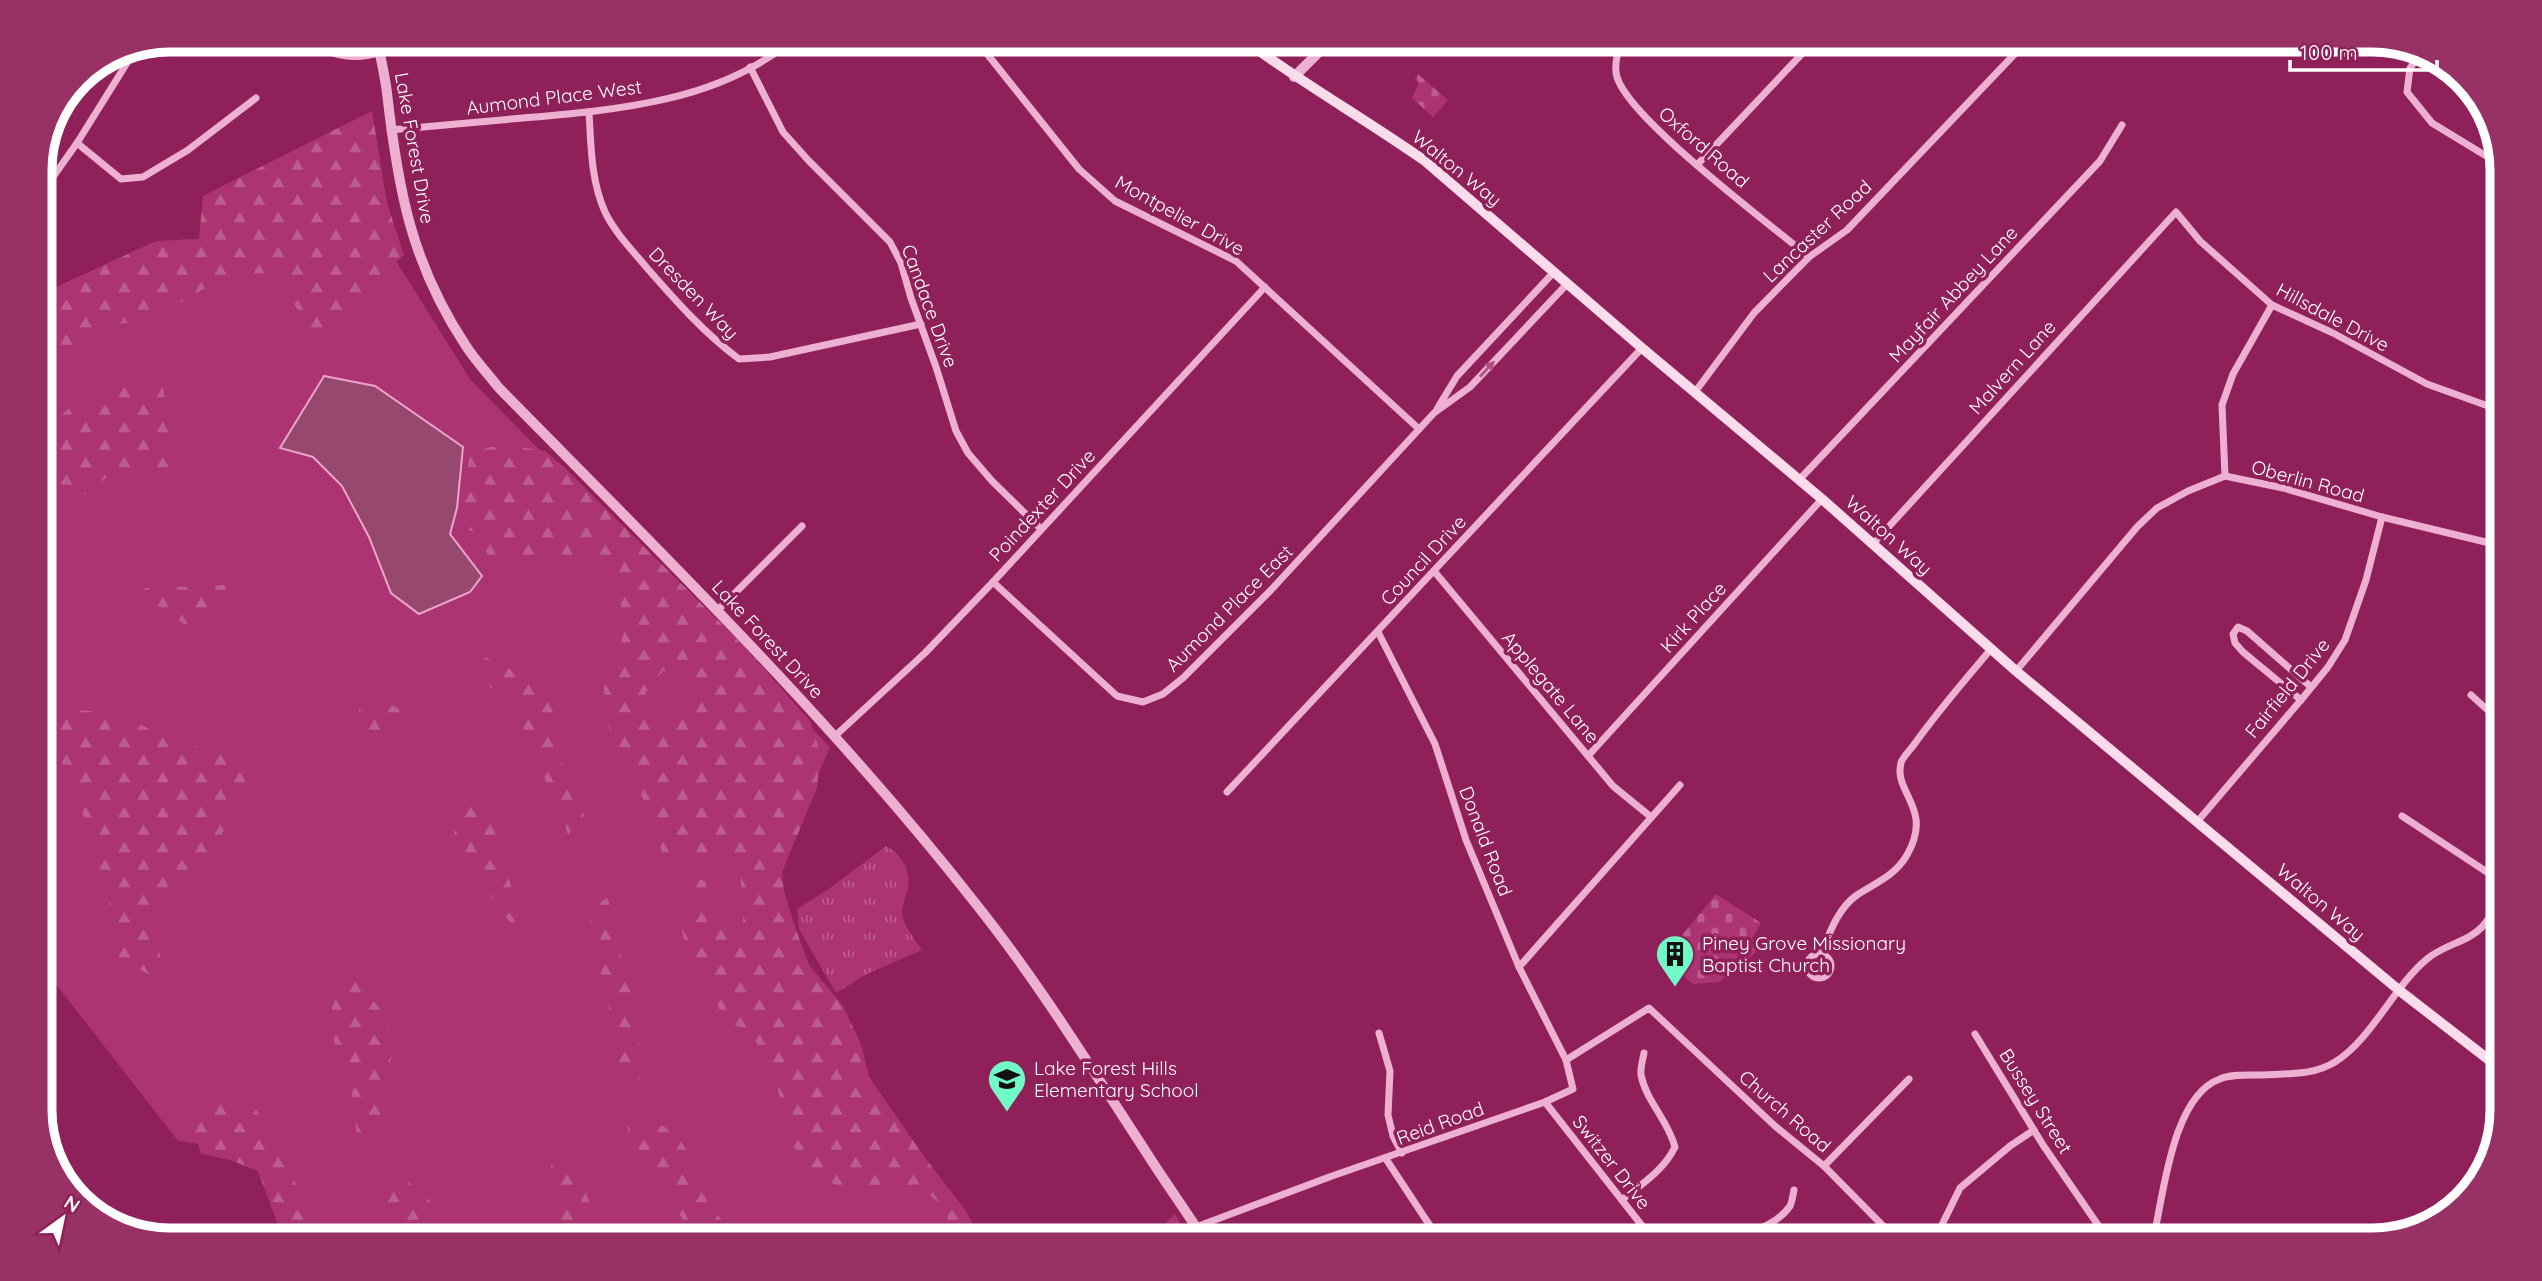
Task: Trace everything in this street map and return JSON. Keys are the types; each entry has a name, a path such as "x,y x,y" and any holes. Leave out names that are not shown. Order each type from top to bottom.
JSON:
{"main road":[{"name":"Walton Way","path":"1260,52 1294,77 1425,161 1822,499 2016,671 2400,991 2490,1061"}],"street":[{"path":"329,52 346,58 362,58 379,53"},
{"name":"Aumond Place West","path":"390,130 589,112 667,98 717,84 773,52"},
{"name":"Montpelier Drive","path":"985,52 1079,169 1115,201 1236,261 1419,429"},
{"path":"1294,77 1319,52"},
{"name":"Oxford Road","path":"1619,52 1616,75 1627,98 1698,164 1809,257"},
{"path":"1698,164 1804,52"},
{"name":"Lancaster Road","path":"1695,393 1754,313 1809,257 1847,230 2017,52"},
{"name":"Lake Forest Drive","path":"379,53 406,213 421,262 439,302 467,347 499,388 718,610 835,736 950,870 1025,967 1066,1026 1196,1227"},
{"path":"53,176 129,60"},
{"path":"2415,62 2410,68 2407,92 2432,123 2488,157"},
{"name":"Candace Drive","path":"750,67 783,132 890,242 901,263 956,431 968,453 992,481 1041,529"},
{"path":"77,143 121,179 143,177 188,150 256,98"},
{"name":"Dresden Way","path":"589,112 592,170 606,213 628,245 661,284 699,325 738,359 770,357 921,324"},
{"name":"Mayfair Abbey Lane","path":"1799,480 2100,161 2122,125"},
{"name":"Hillsdale Drive","path":"2176,212 2217,258 2272,305 2333,333 2427,384 2489,406"},
{"name":"Malvern Lane","path":"1873,544 2176,212"},
{"name":"Aumond Place East","path":"993,582 1117,696 1143,702 1163,694 1212,651 1271,590 1434,413 1458,376 1554,272"},
{"name":"Aumond Place East","path":"1434,413 1470,387 1567,284"},
{"name":"Poindexter Drive","path":"835,736 925,653 993,582 1265,287"},
{"path":"2225,476 2222,405 2233,374 2272,305"},
{"name":"Council Drive","path":"1227,792 1642,348"},
{"name":"Oberlin Road","path":"2016,671 2137,527 2167,502 2225,476 2283,488 2382,517 2489,544"},
{"name":"Kirk Place","path":"1588,756 1822,499"},
{"name":"Fairfield Drive","path":"2197,822 2301,700 2345,640 2366,580 2382,517"},
{"path":"718,610 802,526"},
{"name":"Applegate Lane","path":"1434,571 1613,786 1651,817"},
{"path":"2301,700 2243,653 2235,643 2233,634 2238,627 2247,631 2311,687"},
{"name":"Donald Road","path":"1378,632 1435,744 1466,840 1519,967 1566,1060"},
{"path":"1821,954 1836,920 1847,904 1856,895 1890,875 1905,859 1917,834 1917,816 1901,778 1901,763 1944,704 1991,649"},
{"path":"2471,695 2490,712"},
{"path":"1519,967 1680,785"},
{"path":"2402,816 2490,874"},
{"path":"2156,1228 2174,1144 2184,1114 2202,1091 2219,1079 2307,1074 2336,1062 2361,1038 2426,960 2439,949 2473,934 2483,926 2490,915"},
{"name":"Church Road","path":"1566,1060 1649,1008 1776,1126 1824,1166 1885,1228"},
{"path":"1379,1034 1390,1071 1388,1115 1393,1136 1402,1153"},
{"name":"Bussey Street","path":"1975,1034 2034,1130 2100,1228"},
{"path":"1622,1200 1669,1160 1675,1147 1640,1073 1644,1053"},
{"name":"Reid Road","path":"1196,1227 1332,1176 1545,1102 1573,1089 1566,1060"},
{"path":"1824,1166 1909,1079"},
{"name":"Switzer Drive","path":"1545,1102 1644,1228"},
{"path":"1940,1228 1960,1188 2010,1146 2034,1130"},
{"path":"1386,1159 1431,1228"},
{"path":"1759,1228 1779,1217 1791,1205 1794,1190"}],"green space":[{"path":"1418,74 1448,100 1433,117 1412,98 1419,83 1415,79"},
{"path":"372,111 387,203 404,255 319,339 306,324 275,275 258,273 217,281 173,307 140,320 106,327 93,339 53,361 53,288 156,241 199,239 203,196"},
{"path":"361,205 470,379 830,747 756,920 966,1228 288,1228 263,1153 178,1141 53,980 53,300"},
{"path":"162,381 172,445 172,471 114,472 84,495 53,496 53,422 74,404 115,388"},
{"path":"490,447 520,447 545,451 743,645 810,721 820,752 817,788 782,872 784,891 794,924 809,965 843,1006 861,1044 869,1077 966,1211 975,1228 956,1228 949,1223 943,1206 916,1184 900,1187 886,1200 837,1186 807,1164 794,1146 783,1126 780,1097 761,1049 738,1026 725,1025 716,1000 691,959 681,926 688,907 688,890 693,877 705,881 715,924 732,938 744,935 740,865 727,845 714,848 688,867 679,854 675,861 675,880 671,882 644,801 605,718 604,686 617,658 623,635 622,610 609,569 583,557 513,559 488,555 474,532 461,528 461,504 470,455","holes":["663,671 685,671 697,683 681,722 653,729 639,703"]},
{"path":"227,585 233,589 219,611 195,627 182,623 142,594 145,588"},
{"path":"481,655 517,673 544,694 559,724 563,770 584,815 568,835 556,801 528,743 517,705 490,687 476,662"},
{"path":"371,698 402,709 393,731 375,735 358,722 359,708"},
{"path":"53,705 116,713 158,733 204,749 233,753 265,773 264,783 230,817 212,856 195,881 174,895 156,921 160,957 149,974 128,965 116,953 108,915 111,889 95,861 84,817 63,764 53,749"},
{"path":"486,804 501,834 504,860 523,941 464,864 454,843 459,819 469,805"},
{"path":"886,846 904,863 909,882 903,908 904,921 922,950 865,975 836,993 799,929 797,909"},
{"path":"1716,894 1761,923 1752,938 1759,950 1719,982 1693,984 1679,972 1674,976 1658,964"},
{"path":"607,898 618,928 623,969 632,997 642,1061 636,1103 622,1081 605,985 588,934 594,906"},
{"path":"342,981 356,982 373,1000 390,1028 392,1039 390,1063 381,1089 379,1127 371,1141 360,1141 357,1136 349,1069 335,1044 329,1025 334,997"},
{"path":"195,1099 217,1102 243,1100 257,1111 316,1228 279,1228 258,1171 230,1160 201,1154 188,1109"},
{"path":"629,1117 654,1121 677,1134 699,1172 709,1203 727,1228 689,1228 627,1128"},
{"path":"556,1155 573,1173 586,1193 595,1228 563,1228 547,1175"},
{"path":"400,1176 424,1194 453,1228 394,1228 384,1195 390,1178"},
{"path":"1175,1214 1183,1228 1160,1228"},
{"path":"242,1225 245,1228 170,1228 150,1226"}],"shaded area":[{"path":"324,376 375,386 463,447 457,508 450,534 482,576 470,592 419,614 391,593 369,537 342,486 313,457 280,448"}],"place":[{"name":"Piney Grove Missionary Baptist Church","path":"1675,988"},
{"name":"Lake Forest Hills Elementary School","path":"1007,1113"}]}
